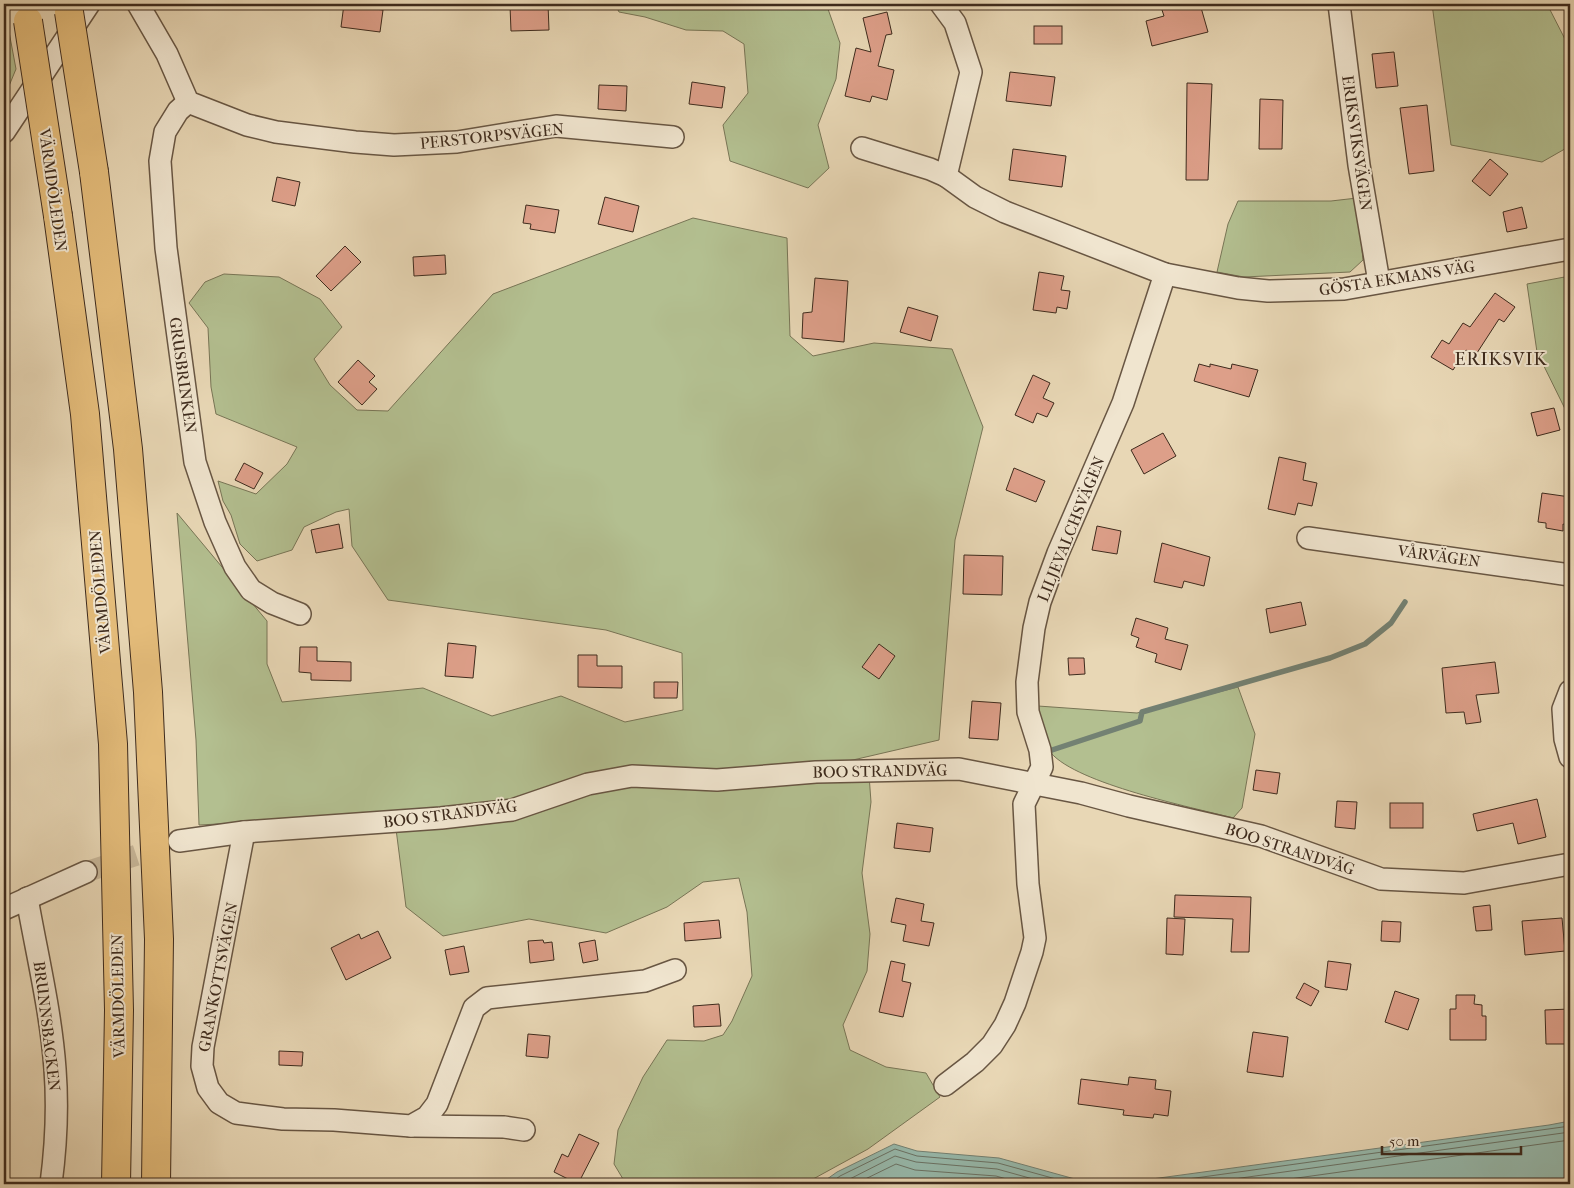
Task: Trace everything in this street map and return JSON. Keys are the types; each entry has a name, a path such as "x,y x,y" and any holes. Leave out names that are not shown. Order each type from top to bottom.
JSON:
{"highway":[{"path":"75,6 128,449 148,692 159,939 156,1184"},
{"name":"VÄRMDÖLEDEN","path":"26,12 58,216 85,414 113,744 119,1010 116,1184"}],"street":[{"path":"138,4 167,54 188,102"},
{"path":"941,4 955,23 971,72 946,176"},
{"name":"ERIKSVIKSVÄGEN","path":"1339,4 1359,165 1379,282"},
{"path":"4,132 75,6"},
{"name":"PERSTORPSVÄGEN","path":"188,102 256,128 364,143 394,145 457,142 556,126 673,137"},
{"name":"GRUSBRINKEN","path":"188,102 178,111 165,132 160,161 166,248 195,462 215,522 235,567 251,590 272,603 300,614"},
{"name":"GÖSTA EKMANS VÄG","path":"862,148 930,169 946,176 975,197 1004,212 1165,274 1268,291 1344,290 1379,282 1517,260 1570,249"},
{"name":"LILJEVALCHSVÄGEN","path":"945,1085 975,1062 992,1045 1005,1025 1015,1003 1032,952 1035,938 1028,884 1024,804 1042,767 1040,750 1028,712 1026,682 1033,636 1040,602 1058,553 1123,403 1165,274"},
{"name":"VÅRVÄGEN","path":"1308,538 1570,575"},
{"path":"1570,691 1563,710 1565,739 1570,757"},
{"name":"BOO STRANDVÄG","path":"179,841 244,832 441,818 512,810 588,784 632,776 717,780 816,772 959,769 1081,793 1260,836 1382,879 1464,883 1570,864"},
{"name":"GRANKOTTSVÄGEN","path":"244,832 203,1047 202,1066 208,1088 219,1103 236,1112 283,1119 334,1120 411,1126 504,1127 524,1130"},
{"path":"4,908 86,872"},
{"name":"BRUNNSBACKEN","path":"28,898 49,1018 55,1069 56,1140 52,1184"},
{"path":"411,1126 427,1117 437,1104 474,1008 487,998 645,981 675,970"}],"green space":[{"path":"615,4 822,4 828,9 840,43 836,79 818,125 829,168 808,188 730,161 723,125 748,93 744,44 723,31 686,30 645,17 619,12"},
{"path":"1432,4 1547,4 1567,43 1570,45 1570,146 1542,162 1451,145"},
{"path":"4,5 16,69 4,98"},
{"path":"1357,198 1363,260 1350,272 1244,277 1217,272 1228,224 1238,201 1331,201"},
{"path":"693,218 787,238 790,336 813,356 874,343 952,349 983,427 955,540 939,740 840,763 717,776 631,770 507,803 439,812 199,825 196,740 177,513 267,621 267,664 282,702 423,688 492,716 561,696 625,722 683,710 682,653 606,630 388,600 352,546 349,509 336,512 304,527 292,550 257,561 240,544 231,515 223,501 218,481 256,494 287,464 297,447 216,414 211,387 208,328 189,303 205,282 224,274 279,277 320,299 342,327 314,359 330,385 357,410 388,411 493,294"},
{"path":"1570,276 1570,419 1537,352 1527,284"},
{"path":"1238,687 1255,734 1242,808 1233,818 1136,793 1085,775 1065,764 1051,753 1046,744 1038,706 1137,713"},
{"path":"869,775 871,802 862,873 870,934 867,971 843,1025 850,1050 886,1067 926,1073 940,1097 868,1149 804,1184 626,1184 614,1164 618,1130 643,1077 667,1040 704,1041 723,1035 732,1021 752,976 747,912 739,878 703,882 667,907 606,933 529,919 443,936 406,907 396,829 587,791 633,786"}],"water":[{"path":"1570,1121 1570,1184 1115,1184 1549,1125"},
{"path":"894,1144 917,1151 999,1158 1093,1184 820,1184 837,1172"}],"building":[{"path":"344,4 375,4 375,9 383,10 380,32 341,27"},
{"path":"548,4 549,30 511,31 510,6"},
{"path":"1160,4 1200,4 1208,32 1152,46 1146,21 1164,16"},
{"path":"887,12 892,34 886,35 878,66 894,70 887,100 872,96 870,102 845,96 856,48 871,52 863,18"},
{"path":"1034,26 1062,26 1062,44 1034,44"},
{"path":"1394,52 1398,86 1376,88 1372,54"},
{"path":"1010,72 1055,77 1051,106 1006,101"},
{"path":"692,82 725,87 722,108 689,104"},
{"path":"1187,83 1212,84 1208,180 1186,180"},
{"path":"599,85 627,86 626,111 598,109"},
{"path":"1260,99 1283,100 1282,149 1259,149"},
{"path":"1427,105 1434,171 1409,174 1400,108"},
{"path":"1013,149 1066,156 1062,187 1009,180"},
{"path":"1490,159 1508,174 1490,196 1472,181"},
{"path":"277,177 300,182 295,206 272,201"},
{"path":"605,197 639,206 633,232 598,224"},
{"path":"526,205 559,210 555,233 530,229 531,224 523,223"},
{"path":"1522,207 1527,228 1507,232 1503,212"},
{"path":"345,246 361,262 331,291 316,276"},
{"path":"445,255 446,274 414,276 413,257"},
{"path":"1039,272 1064,276 1061,290 1070,291 1067,309 1057,307 1056,313 1033,310"},
{"path":"815,278 848,281 844,342 802,338 803,313 812,312"},
{"path":"1495,293 1515,307 1504,322 1499,319 1475,356 1466,350 1453,370 1431,357 1442,340 1449,344 1463,323 1470,327"},
{"path":"908,307 938,316 931,341 900,332"},
{"path":"358,360 375,376 369,382 377,389 362,405 338,382"},
{"path":"1199,364 1210,367 1210,364 1231,369 1232,364 1258,370 1249,397 1194,381"},
{"path":"1033,375 1050,383 1043,398 1054,403 1047,417 1037,413 1033,423 1015,415"},
{"path":"1554,408 1560,430 1537,436 1531,413"},
{"path":"1163,433 1176,456 1144,474 1131,450"},
{"path":"1279,457 1306,463 1303,480 1317,483 1312,506 1298,503 1295,515 1268,509"},
{"path":"244,463 263,473 254,489 235,480"},
{"path":"1014,468 1045,481 1036,502 1006,490"},
{"path":"1542,493 1570,497 1570,526 1563,524 1563,531 1546,528 1546,523 1538,522"},
{"path":"339,524 343,548 316,553 311,530"},
{"path":"1097,526 1121,531 1117,554 1092,550"},
{"path":"1162,543 1210,557 1204,586 1184,581 1182,588 1154,582"},
{"path":"964,555 1003,556 1002,595 963,594"},
{"path":"1301,602 1306,625 1270,633 1266,609"},
{"path":"1136,618 1168,628 1165,639 1188,645 1181,670 1155,662 1157,654 1136,647 1139,638 1131,635"},
{"path":"448,643 476,646 473,678 445,676"},
{"path":"879,644 895,656 879,679 862,667"},
{"path":"300,647 317,647 317,661 351,662 351,681 311,680 311,673 299,672"},
{"path":"578,655 597,655 597,666 622,666 622,688 578,687"},
{"path":"1068,658 1084,658 1085,674 1069,675"},
{"path":"1495,662 1499,693 1476,695 1481,722 1466,724 1464,712 1446,713 1442,668"},
{"path":"654,682 678,682 677,698 654,698"},
{"path":"972,701 1001,703 998,740 969,738"},
{"path":"1256,770 1280,773 1277,794 1253,790"},
{"path":"1537,799 1546,837 1518,844 1513,823 1477,831 1473,814"},
{"path":"1337,801 1357,802 1355,829 1335,827"},
{"path":"1390,803 1423,803 1423,828 1390,828"},
{"path":"897,823 933,828 930,852 894,848"},
{"path":"1175,895 1251,897 1249,952 1231,952 1233,919 1174,917"},
{"path":"896,898 924,904 921,921 934,923 929,946 903,941 906,925 891,922"},
{"path":"1490,905 1492,930 1476,931 1473,907"},
{"path":"1167,918 1185,919 1183,955 1166,954"},
{"path":"1562,918 1565,951 1525,955 1522,921"},
{"path":"719,920 721,938 685,941 684,923"},
{"path":"1382,921 1401,922 1400,942 1381,941"},
{"path":"378,931 391,958 346,980 331,948 359,934 361,939"},
{"path":"543,940 544,943 552,942 554,960 530,963 528,941"},
{"path":"595,940 598,960 583,963 579,943"},
{"path":"464,946 469,972 450,975 445,950"},
{"path":"891,961 905,964 902,981 911,983 903,1017 879,1012"},
{"path":"1328,961 1351,964 1347,990 1325,987"},
{"path":"1304,983 1319,991 1311,1006 1296,998"},
{"path":"1395,991 1419,999 1408,1030 1385,1022"},
{"path":"1456,995 1475,995 1474,1004 1482,1005 1482,1016 1486,1016 1486,1040 1450,1040 1450,1009 1456,1009"},
{"path":"719,1004 721,1026 694,1027 693,1006"},
{"path":"1570,1009 1570,1044 1546,1044 1545,1010"},
{"path":"1253,1032 1288,1037 1283,1077 1247,1072"},
{"path":"528,1034 550,1036 548,1058 526,1056"},
{"path":"279,1051 303,1052 302,1066 279,1065"},
{"path":"1129,1077 1156,1080 1155,1089 1171,1091 1168,1116 1154,1114 1153,1118 1123,1115 1124,1110 1078,1104 1081,1079 1128,1085"},
{"path":"579,1134 599,1143 578,1184 554,1172 562,1154 568,1157"}],"waterway":[{"path":"1049,751 1140,721 1142,712 1330,658 1365,644 1391,623 1405,602"}],"tunnel":[{"path":"86,872 170,844"}],"district":[{"name":"ERIKSVIK","path":"1501,359"}]}
